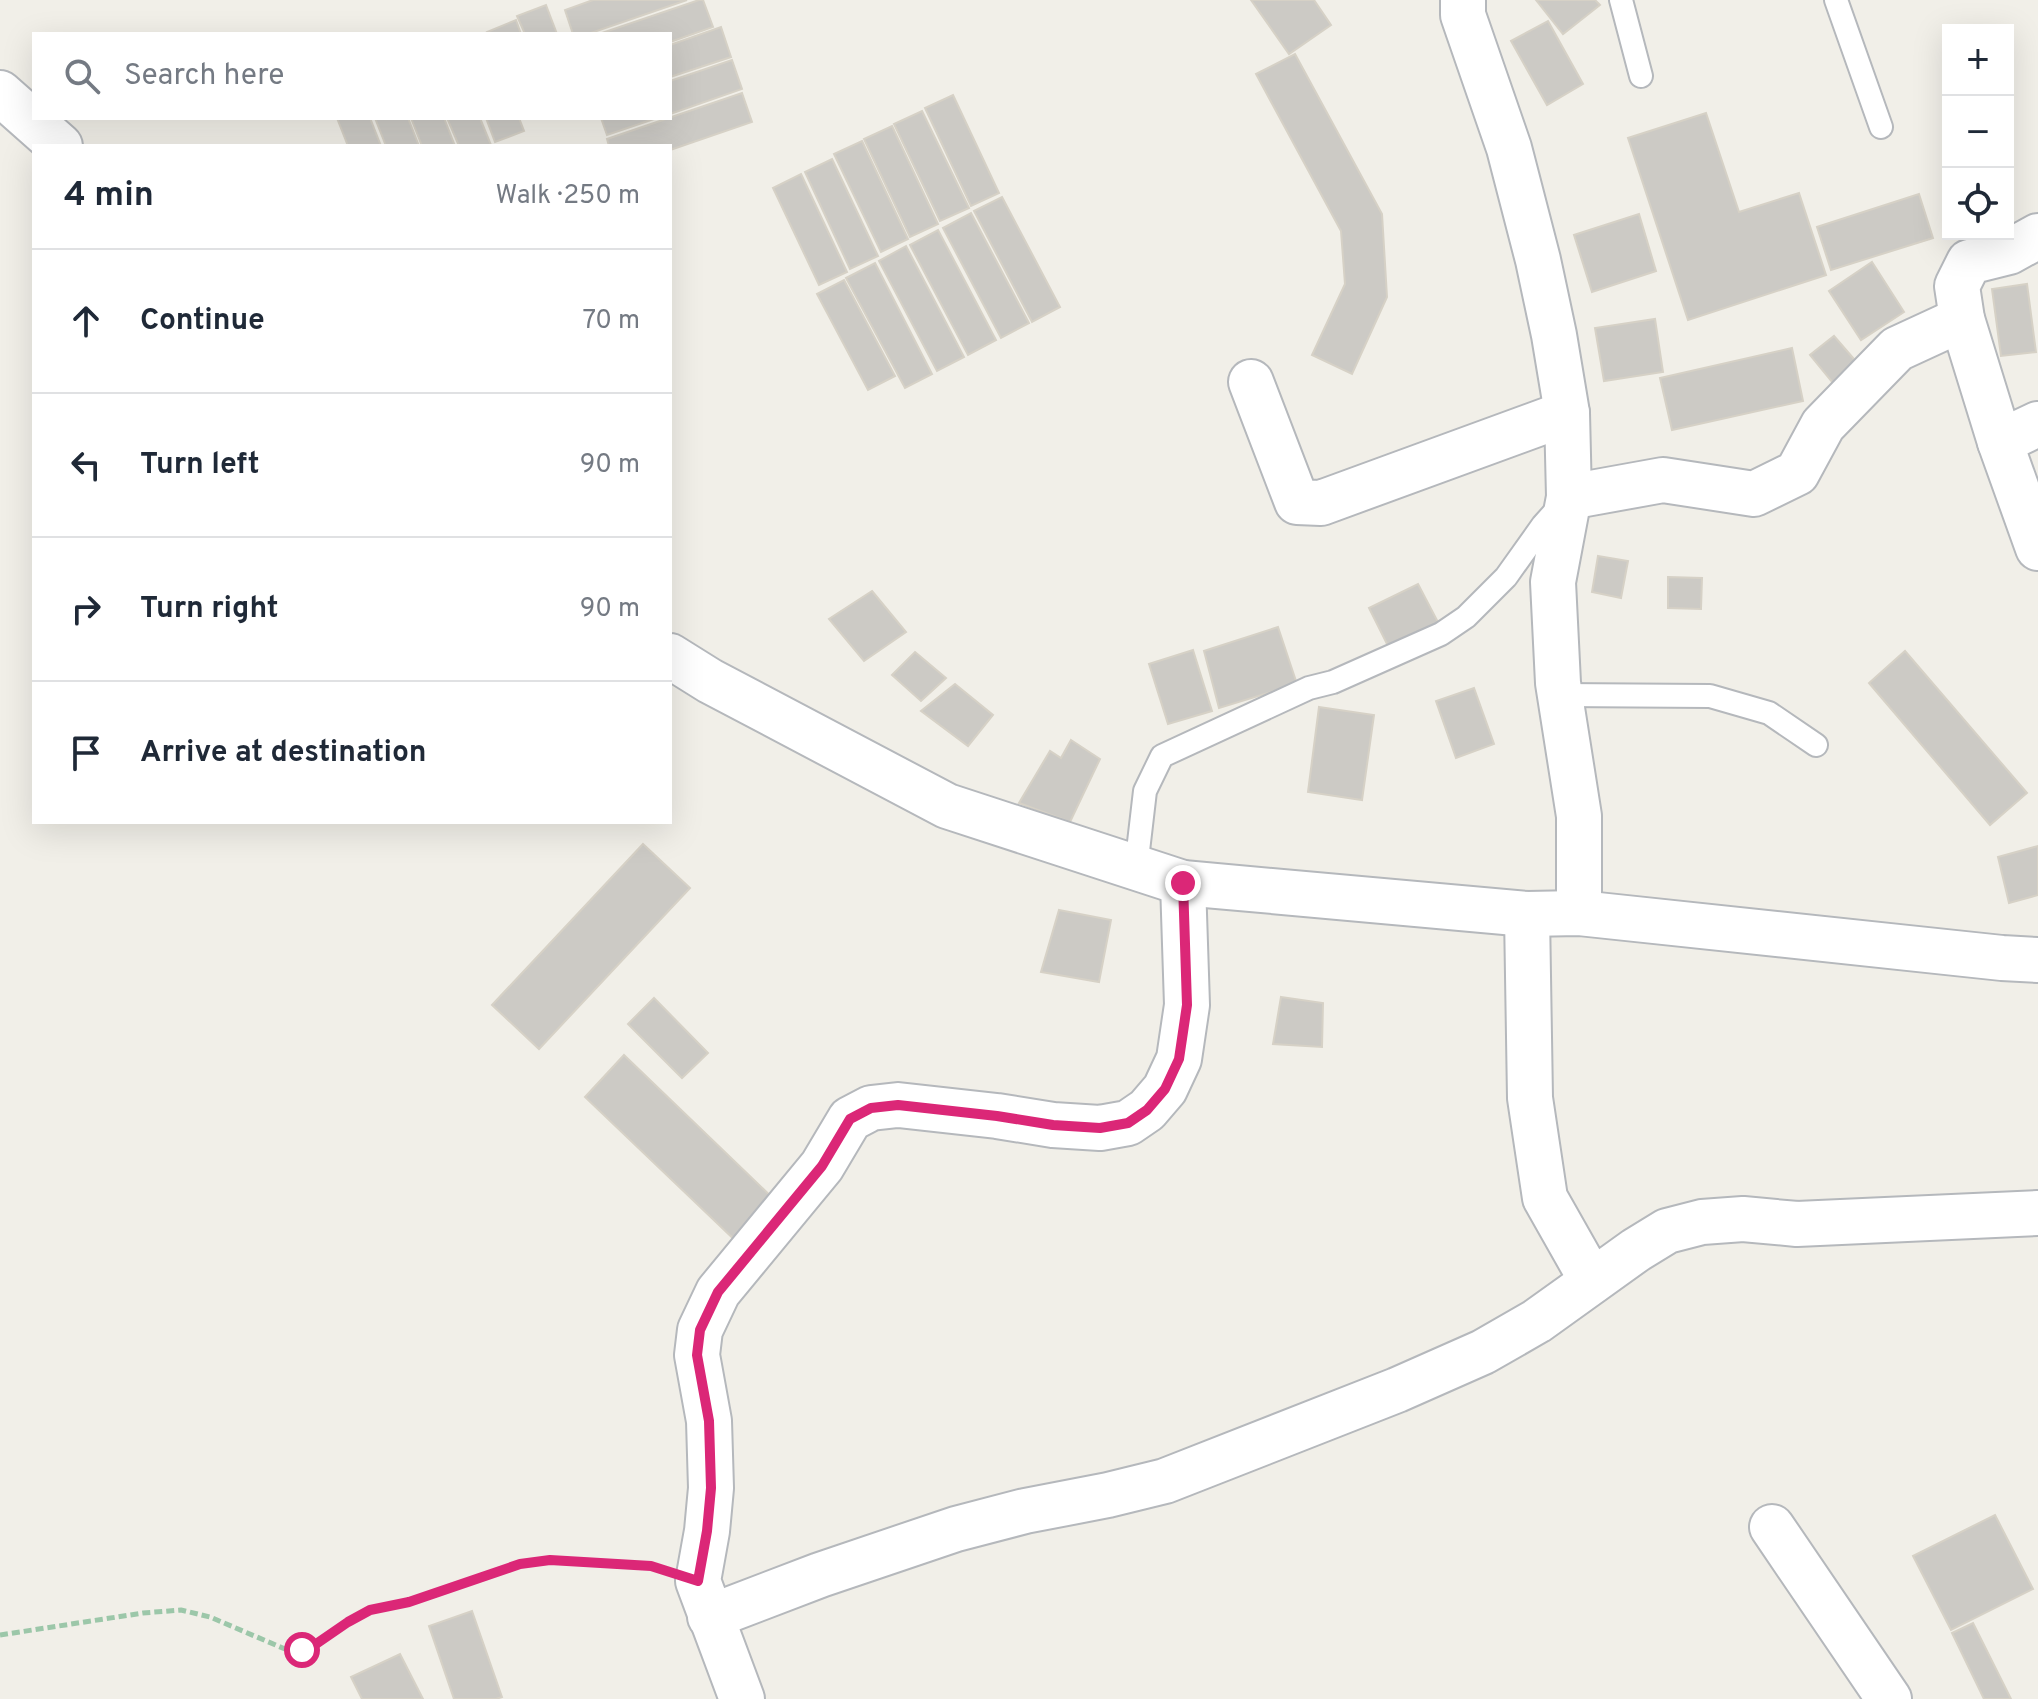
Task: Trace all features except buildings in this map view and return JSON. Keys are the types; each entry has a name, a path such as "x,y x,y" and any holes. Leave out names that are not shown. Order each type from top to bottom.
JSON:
{"street":[{"path":"1463,0 1463,15 1509,148 1538,260 1567,413 1569,497 1553,582 1559,695 1579,816 1579,913"},
{"path":"0,93 58,144"},
{"path":"2038,236 2009,252 1969,262 1957,286 1962,319 2019,433 2038,548"},
{"path":"1569,497 1663,480 1754,494 1797,473 1823,425 1897,349 1962,319"},
{"path":"1251,382 1297,502 1321,503 1567,413"},
{"path":"672,657 710,681 947,806 1183,883 1527,914 1579,913 2038,960"},
{"path":"742,1699 704,1599 711,1488 709,1421 697,1355 700,1330 718,1292 822,1166 850,1119 871,1108 898,1105 1100,1128 1128,1123 1147,1110 1165,1089 1179,1059 1187,1005 1183,883"},
{"path":"1527,914 1530,1098 1545,1198 1592,1281"},
{"path":"704,1599 820,1575 956,1529 1165,1481 1206,1466 1397,1390 1483,1352 1537,1321 1667,1231 1702,1222 1743,1219 1797,1224 2038,1213"},
{"path":"1772,1527 1889,1699"}],"lane":[{"path":"1621,0 1641,76"},
{"path":"1836,0 1881,127"},
{"path":"1136,868 1145,791 1162,756 1309,688 1333,682 1441,634 1466,617 1506,577 1543,525 1569,497"},
{"path":"1559,695 1710,696 1769,713 1816,745"}],"path":[{"path":"0,1635 181,1610 210,1617 285,1649 302,1650 370,1610 409,1602 520,1564 550,1560 651,1566 704,1599"}],"route":[{"path":"302,1650 370,1610 409,1602 520,1564 550,1560 651,1566 698,1581 711,1488 709,1421 697,1355 700,1330 718,1292 822,1166 850,1119 871,1108 898,1105 1100,1128 1128,1123 1147,1110 1165,1089 1179,1059 1187,1005 1183,883"}]}
